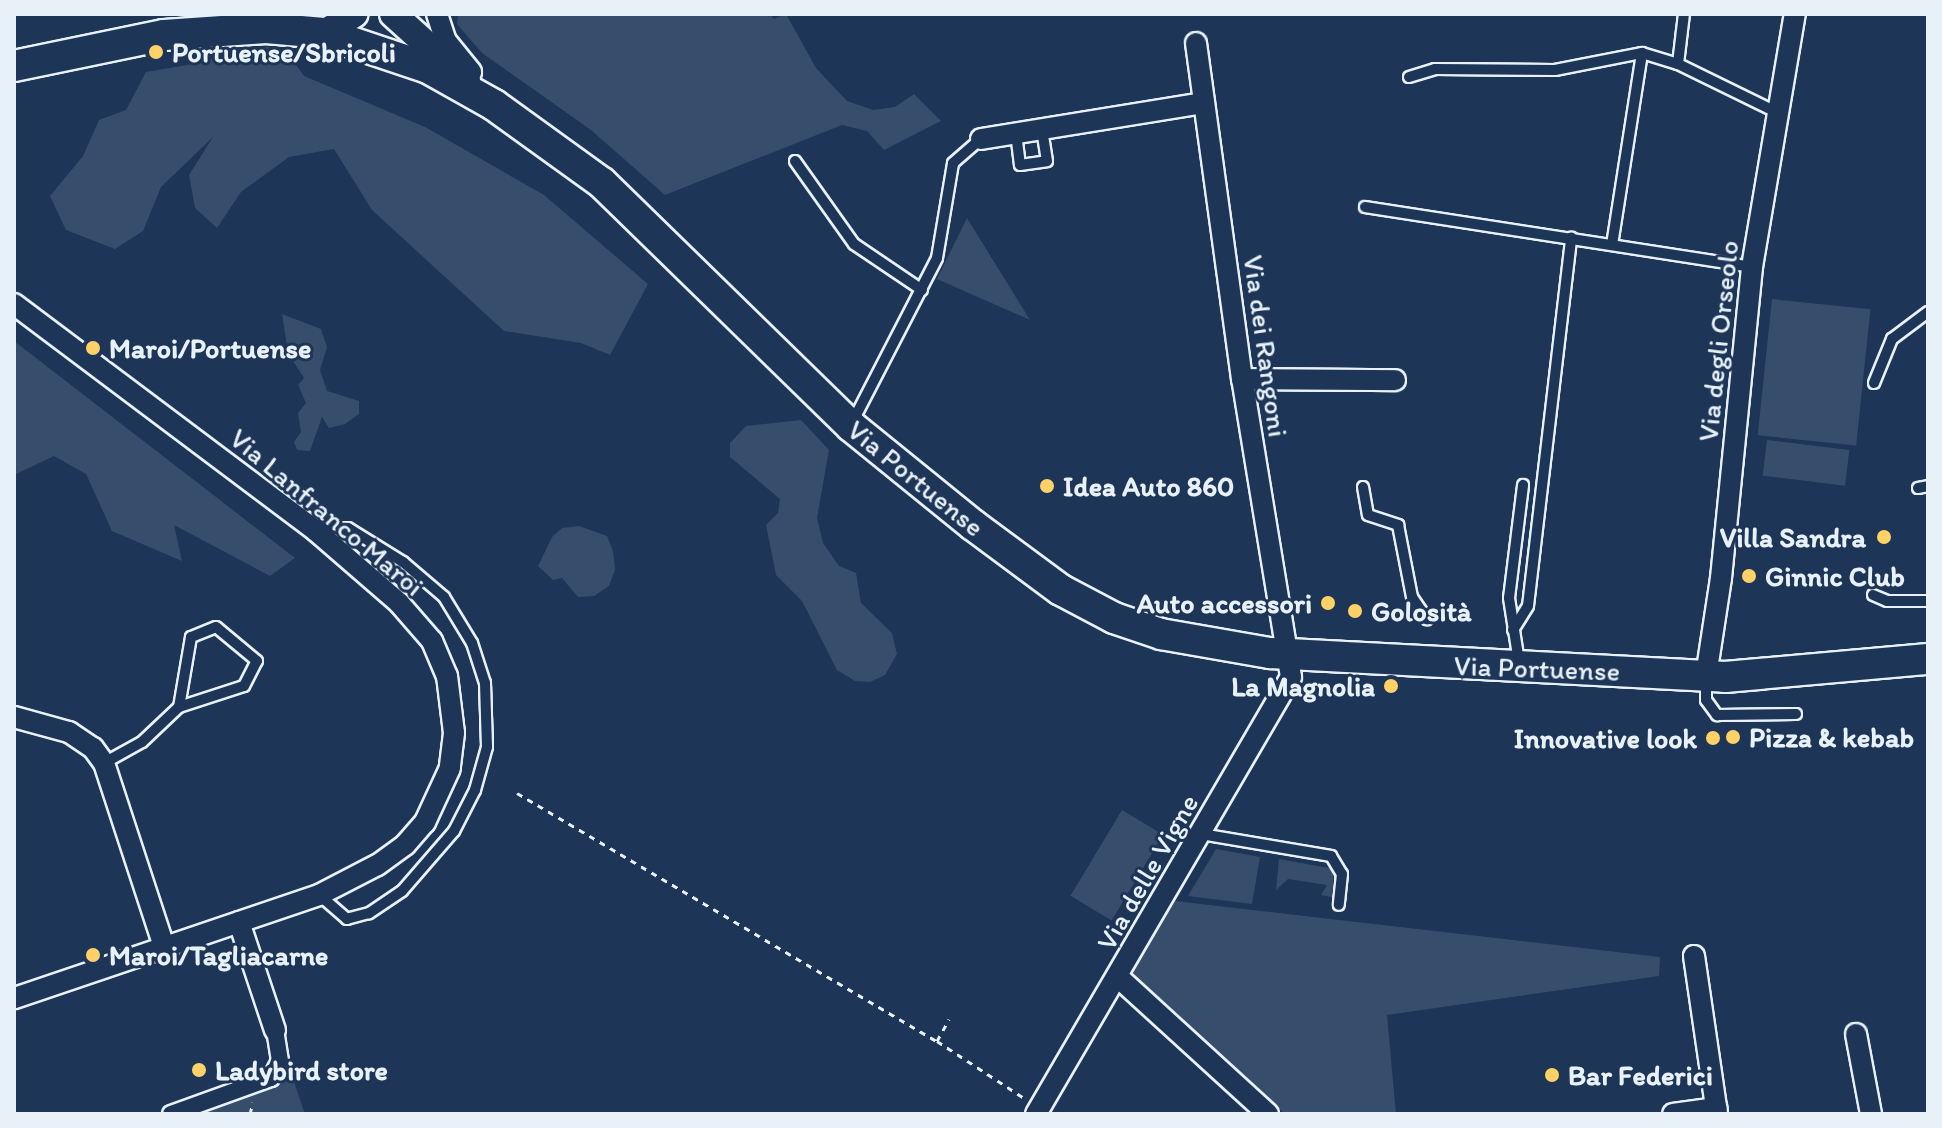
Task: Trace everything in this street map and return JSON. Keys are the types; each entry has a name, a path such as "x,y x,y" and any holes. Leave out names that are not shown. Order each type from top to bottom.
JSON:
{"main road":[{"name":"Via Portuense","path":"15,62 164,35 305,26 420,64 494,105 632,210 851,426 1012,555 1085,603 1125,622 1198,644 1288,655 1521,668 1772,676 1928,659"}],"street":[{"path":"164,35 197,14"},
{"path":"305,26 355,14"},
{"path":"393,14 494,105"},
{"path":"437,14 446,41 494,105"},
{"name":"Via degli Orseolo","path":"1706,676 1721,578 1752,267 1795,14"},
{"name":"Via dei Rangoni","path":"1196,43 1242,379 1288,655"},
{"path":"981,139 1015,131 1204,103"},
{"name":"Via Lanfranco Maroi","path":"14,304 316,531 399,603 432,641 447,676 454,733 450,768 425,822 405,845 377,865 319,895 14,998"},
{"path":"1242,379 1395,380"},
{"name":"Via delle Vigne","path":"1038,1111 1290,681 1288,655"},
{"path":"14,717 69,732 93,748 104,763 164,947"},
{"path":"171,1114 271,1078 280,1061 275,1030 239,922"},
{"path":"1673,1114 1717,1111 1694,956"},
{"path":"1118,977 1268,1114"},
{"path":"1856,1034 1871,1114"}],"lane":[{"path":"1678,64 1684,14"},
{"path":"1612,245 1642,53"},
{"path":"1409,77 1435,69 1555,70 1642,53 1678,64 1780,114"},
{"path":"1015,131 1020,165 1047,161 1042,127"},
{"path":"851,426 922,290 941,245 950,172 959,156 981,139"},
{"path":"795,161 854,244 922,290"},
{"path":"1365,207 1752,267"},
{"path":"1513,630 1528,606 1571,238"},
{"path":"1874,383 1892,339 1928,312"},
{"path":"1521,668 1513,630 1510,592 1523,485"},
{"path":"1363,487 1368,515 1398,525 1412,597 1427,619"},
{"path":"316,531 348,528 403,562 444,597 472,643 485,683 487,747 454,831 402,891 369,913 347,919 319,895"},
{"path":"1873,595 1904,602 1928,601"},
{"path":"104,763 142,742 179,707 244,686 257,661 216,627 191,637 179,707"},
{"path":"1706,676 1706,700 1717,715 1796,714"},
{"path":"1201,834 1331,856 1342,874 1339,905"}],"path":[{"path":"517,793 937,1041 1038,1111"},
{"path":"937,1041 949,1019"}],"shaded area":[{"path":"458,14 770,14 774,19 786,14 816,68 847,101 873,110 895,107 914,94 941,121 884,150 867,131 842,125 665,195 591,130 482,53 457,24"},
{"path":"268,47 290,57 304,76 425,127 544,195 648,284 610,355 581,343 504,331 372,210 334,149 289,157 241,192 217,228 195,208 189,175 213,137 161,187 143,231 115,249 66,230 50,196 83,156 99,120 126,110 146,72 205,62 229,49"},
{"path":"967,218 1030,320 937,279"},
{"path":"1772,299 1870,309 1856,446 1758,435"},
{"path":"282,314 321,329 327,347 320,370 327,391 359,401 359,414 345,424 329,428 322,417 310,451 297,450 294,442 301,432 298,413 306,403 298,385 304,378 288,353"},
{"path":"14,341 295,558 270,576 174,525 182,561 112,531 86,474 54,456 14,475"},
{"path":"801,420 829,450 817,518 823,543 839,566 856,573 861,603 892,633 897,654 885,675 870,682 855,681 837,670 802,601 776,575 766,525 778,513 780,499 730,457 730,443 746,426"},
{"path":"1767,440 1849,450 1845,486 1763,476"},
{"path":"579,526 607,536 613,551 615,570 609,586 594,596 578,597 562,578 553,580 538,566 552,537 562,528"},
{"path":"1122,810 1163,835 1112,920 1070,896"},
{"path":"1216,849 1260,857 1252,904 1188,896"},
{"path":"1279,859 1334,869 1332,897 1321,895 1327,885 1288,879 1276,890"},
{"path":"1175,901 1660,957 1659,976 1387,1015 1396,1114 1285,1114 1134,977 1133,964"},
{"path":"293,1079 305,1114 191,1114"}],"place":[{"name":"Portuense/Sbricoli","path":"156,52"},
{"name":"Maroi/Portuense","path":"93,348"},
{"name":"Idea Auto 860","path":"1047,486"},
{"name":"Villa Sandra","path":"1884,537"},
{"name":"Ginnic Club","path":"1749,576"},
{"name":"Auto accessori","path":"1328,603"},
{"name":"Golosità","path":"1355,611"},
{"name":"La Magnolia","path":"1391,686"},
{"name":"Pizza & kebab","path":"1733,737"},
{"name":"Innovative look","path":"1713,738"},
{"name":"Maroi/Tagliacarne","path":"93,955"},
{"name":"Ladybird store","path":"199,1070"},
{"name":"Bar Federici","path":"1552,1075"}]}
